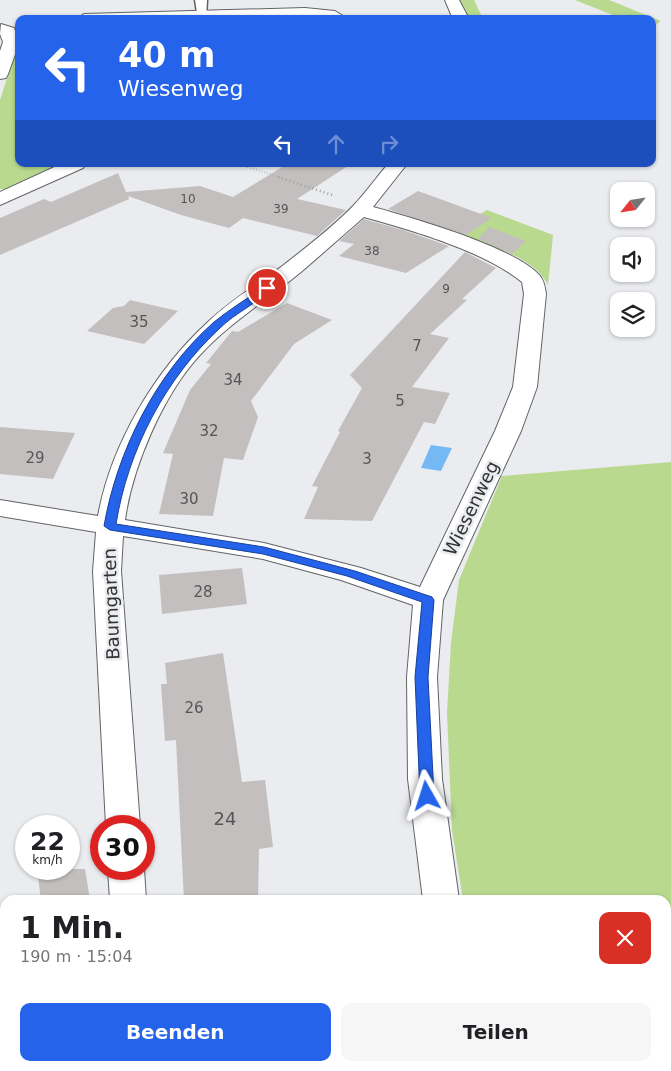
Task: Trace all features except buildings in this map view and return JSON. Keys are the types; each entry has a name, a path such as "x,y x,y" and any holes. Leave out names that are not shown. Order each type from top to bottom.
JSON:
{"street":[{"path":"452,0 459,15"},
{"path":"236,15 337,13"},
{"path":"0,29 15,25"},
{"path":"0,29 8,31 11,42 0,74"},
{"path":"0,199 69,167"},
{"name":"Baumgarten","path":"122,815 107,571 110,526 115,495 136,439 160,393 189,353 218,324 293,268 360,210 396,167"},
{"name":"Wiesenweg","path":"360,210 495,256 518,268 532,281 535,294 525,386 508,431 428,600"},
{"path":"0,508 264,551 351,574 428,600 422,677 425,779 440,895"},
{"path":"127,880 128,895"}],"lane":[{"path":"201,0 202,15"}],"path":[{"path":"248,167 341,198 346,206 360,210"}],"green space":[{"path":"458,0 474,0 481,15 467,15"},
{"path":"575,0 609,0 646,15 613,15"},
{"path":"15,54 15,167 57,167 9,189 0,189 0,100"},
{"path":"487,210 553,235 548,285 540,274 518,257 448,232"},
{"path":"671,462 671,895 462,895 452,830 447,713 451,643 459,580 502,476"}],"water":[{"path":"431,445 452,448 441,471 421,468"}],"route":[{"path":"267,288 218,324 189,353 160,393 136,439 115,495 110,526 264,551 351,574 428,600 422,677 427,796"}]}
